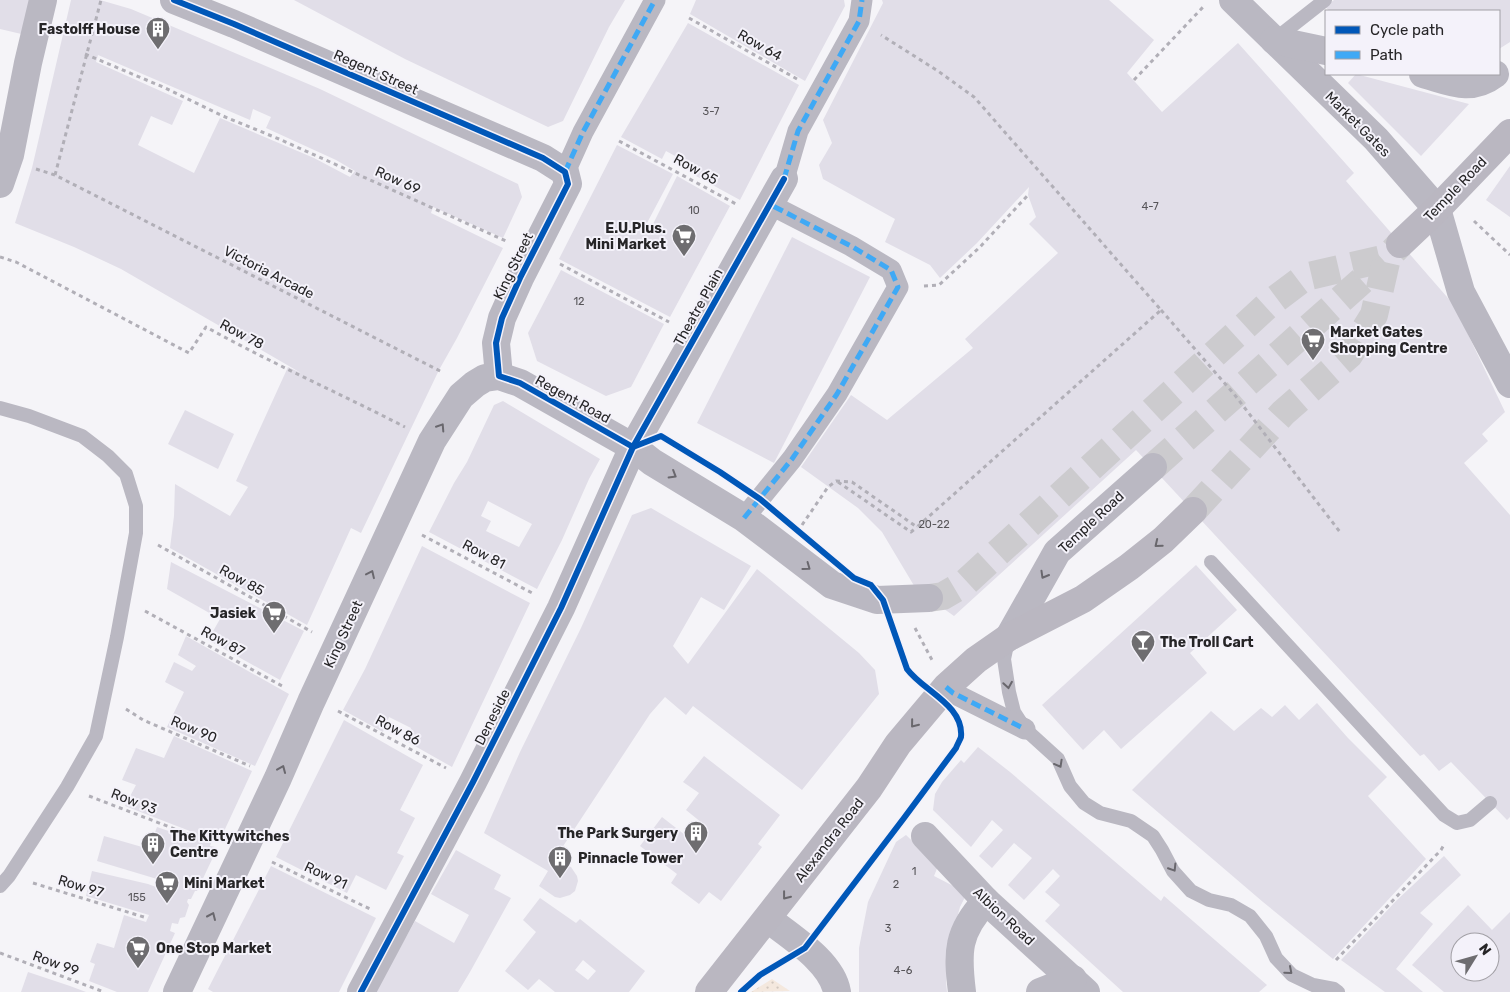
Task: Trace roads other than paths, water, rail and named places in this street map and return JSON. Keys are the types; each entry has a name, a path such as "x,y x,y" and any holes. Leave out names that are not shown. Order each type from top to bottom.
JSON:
{"main road":[{"name":"Temple Road","path":"1400,244 1443,203 1510,133"},
{"name":"Temple Road","path":"946,687 976,660 1009,637 1084,599 1149,551 1193,511"},
{"name":"Alexandra Road","path":"710,992 869,788 898,744 946,687"}],"street":[{"path":"0,184 10,155 28,63 43,0"},
{"name":"Regent Street","path":"174,0 234,24 543,158 565,172"},
{"name":"King Street","path":"177,992 278,778 432,441 461,396 487,380 502,318 568,184 565,172 584,132 656,0"},
{"name":"Theatre Plain","path":"633,447 784,179 798,131 859,21 862,0"},
{"name":"Market Gates","path":"1233,0 1443,203"},
{"path":"1274,40 1325,51"},
{"path":"1500,70 1510,62"},
{"path":"1426,75 1464,86 1488,79 1494,75"},
{"path":"1443,203 1461,292 1510,384"},
{"path":"744,518 792,459 837,394 898,287 891,270 851,246 766,212"},
{"name":"Regent Road","path":"487,380 520,383 633,447 652,462 744,518 832,585 878,600 929,598"},
{"name":"Deneside","path":"361,992 473,782 561,608 633,447"},
{"name":"Temple Road","path":"1009,637 1057,552 1152,467"},
{"path":"946,687 953,693 1025,729"},
{"name":"Albion Road","path":"925,836 986,901 1080,986"},
{"path":"962,992 959,948 964,929 986,901"},
{"path":"768,919 824,965 836,983 837,992"},
{"path":"1040,992 1080,986"}],"lane":[{"path":"1274,40 1324,0"},
{"path":"0,408 29,416 82,436 108,456 126,474 136,506 136,533 96,736 67,787 4,881"},
{"path":"1211,562 1444,814 1457,823 1470,820 1490,803"},
{"path":"1009,637 1004,659 1014,712 1025,729 1058,760 1070,786 1084,803 1100,813 1131,821 1152,836 1173,871 1191,891 1209,900 1231,905 1250,916 1266,936 1276,958 1292,975 1313,985 1334,989 1338,992"}],"tunnel":[{"path":"1193,511 1283,413 1349,355 1374,315 1387,258 1400,244"},
{"path":"929,598 943,596 965,583 1269,304 1305,277 1387,258"},
{"path":"1153,467 1384,261"}],"place":[{"name":"Fastolff House","path":"158,50"},
{"name":"E.U.Plus. Mini Market","path":"684,257"},
{"name":"Market Gates Shopping Centre","path":"1313,361"},
{"name":"Jasiek","path":"274,634"},
{"name":"The Troll Cart","path":"1143,663"},
{"name":"The Park Surgery","path":"696,854"},
{"name":"The Kittywitches Centre","path":"153,865"},
{"name":"Pinnacle Tower","path":"560,879"},
{"name":"Mini Market","path":"167,904"},
{"name":"One Stop Market","path":"138,969"}]}
